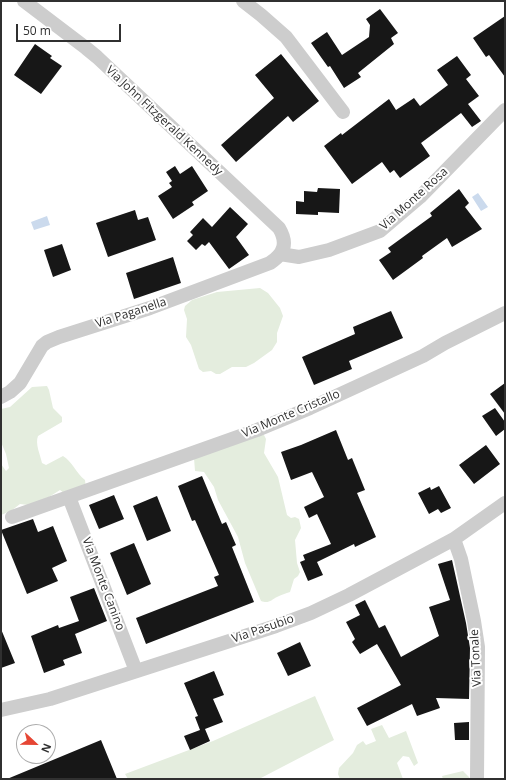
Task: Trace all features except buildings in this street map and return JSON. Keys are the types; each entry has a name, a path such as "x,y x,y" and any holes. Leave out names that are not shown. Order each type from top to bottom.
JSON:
{"street":[{"name":"Via John Fitzgerald Kennedy","path":"24,1 92,52 279,228 283,234 284,241 280,254"},
{"path":"243,1 286,37 343,112"},
{"name":"Via Monte Rosa","path":"280,254 299,257 329,250 380,231 420,197 505,110"},
{"name":"Via Paganella","path":"1,397 16,387 38,352 47,342 150,308 270,263 277,259 280,254"},
{"name":"Via Monte Cristallo","path":"12,518 257,430 310,408 423,356 445,343 505,313"},
{"name":"Via Monte Canino","path":"69,497 136,671"},
{"name":"Via Pasubio","path":"1,710 50,699 276,626 311,613 349,595 454,539 505,504"},
{"name":"Via Tonale","path":"454,539 461,559 478,647 477,779"}],"green space":[{"path":"260,288 268,293 280,308 283,316 277,333 277,342 272,350 246,367 232,367 220,374 216,374 211,371 203,372 199,369 191,345 186,337 187,319 184,310 185,306 192,300 217,292"},
{"path":"47,386 53,408 62,417 62,422 38,436 37,446 42,463 46,465 63,456 85,480 86,489 69,497 60,490 49,497 28,505 20,504 11,511 1,515 1,464 6,471 9,468 6,454 1,442 1,409 10,407 32,387"},
{"path":"256,432 264,435 266,439 264,453 278,477 287,515 291,518 295,517 299,519 301,528 295,540 297,563 300,572 294,579 290,592 266,602 261,601 245,563 238,537 218,500 214,487 204,472 195,471 194,458"},
{"path":"315,696 334,740 259,779 128,779 125,774 213,741"},
{"path":"382,725 389,738 406,731 418,763 414,766 409,757 403,756 397,763 403,779 340,779 338,774 339,768 353,753 357,745 363,741 366,745 376,741 371,729"},
{"path":"463,771 470,779 443,779 442,776"}],"water":[{"path":"478,193 488,207 481,211 472,197"},
{"path":"47,216 50,225 34,230 31,222"}]}
